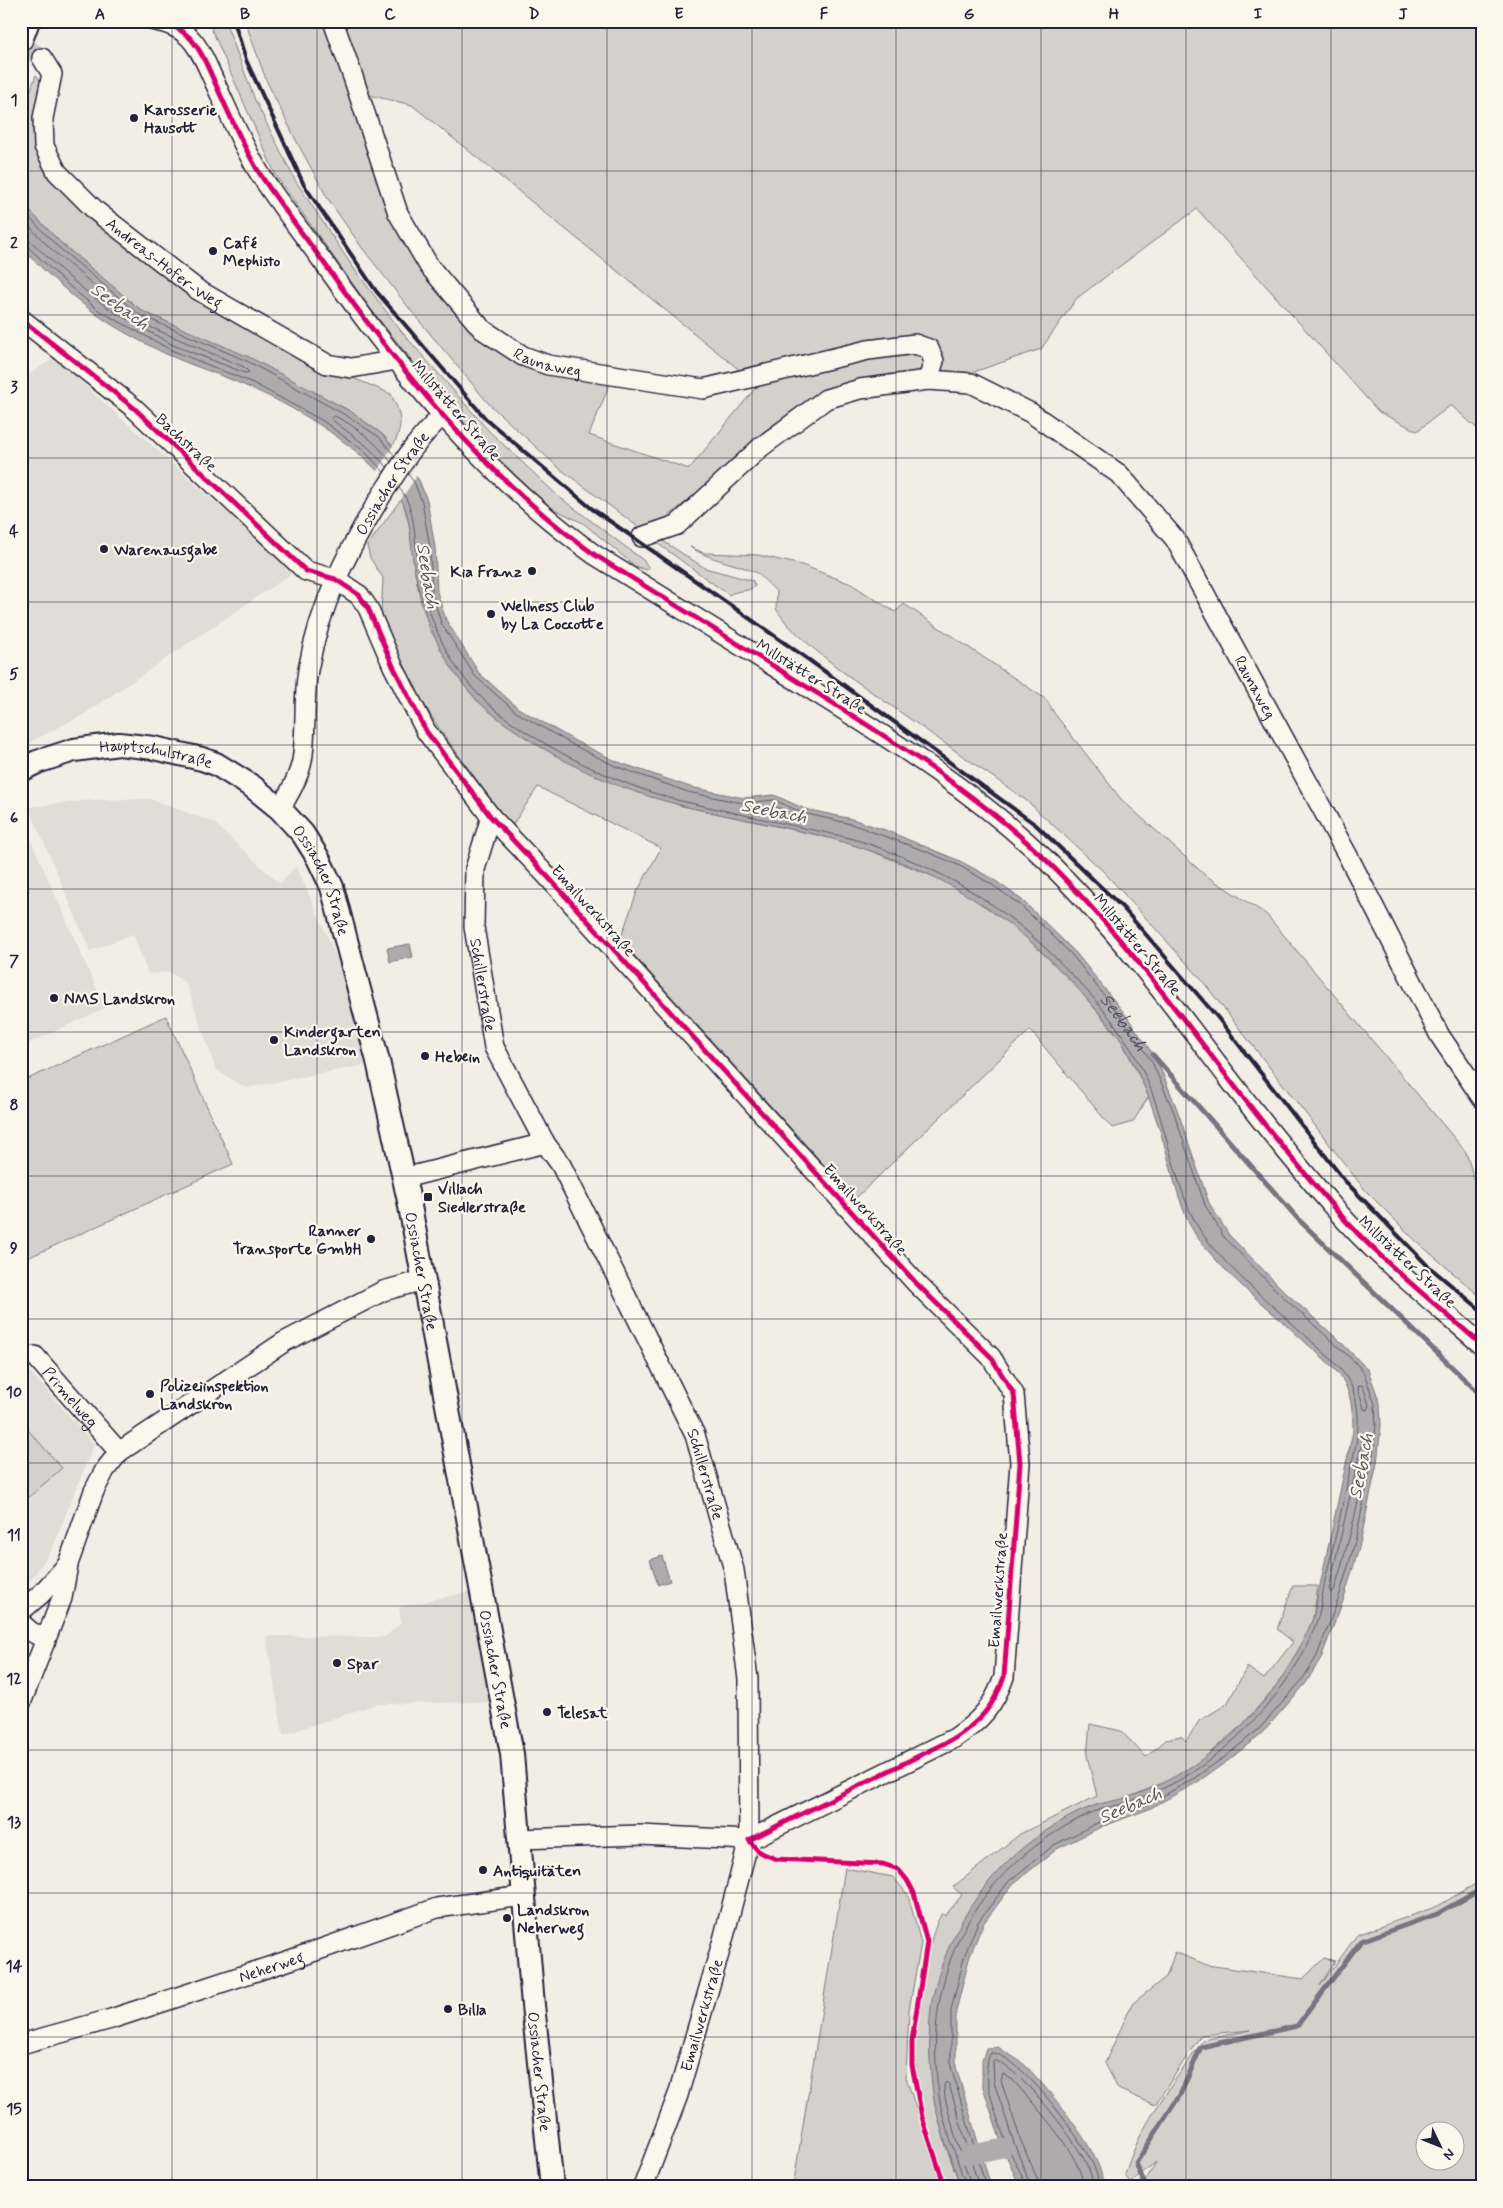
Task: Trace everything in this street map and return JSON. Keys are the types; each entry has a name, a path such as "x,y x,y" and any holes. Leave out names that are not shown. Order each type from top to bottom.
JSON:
{"main road":[{"path":"21,40 28,21"},
{"name":"Hauptschulstraße","path":"21,770 37,762 74,750 119,744 154,748 192,756 216,764 253,787 280,809"},
{"name":"Ossiacher Straße","path":"280,809 303,834 318,858 332,887 378,1061 404,1178 512,1754 552,2187"}],"street":[{"name":"Raunaweg","path":"332,21 353,76 398,213 429,266 482,328 523,356 548,365 703,389 868,350 916,344 929,350 934,361 928,380"},
{"name":"Millstätter Straße","path":"160,22 181,30 190,38 204,60 246,149 260,174 397,360 443,415 504,482 560,530 595,555 881,734 996,817 1042,856 1100,917 1337,1211 1374,1251 1482,1345"},
{"name":"Andreas-Hofer-Weg","path":"42,58 52,74 42,118 44,146 57,172 96,211 198,290 327,364 351,368 397,360"},
{"name":"Bachstraße","path":"21,319 134,408 306,570 335,579"},
{"name":"Raunaweg","path":"642,536 676,525 761,447 826,399 860,389 928,380 970,383 1031,413 1119,474 1175,539 1348,856 1440,1036 1482,1098"},
{"name":"Ossiacher Straße","path":"280,809 294,786 302,761 308,672 315,634 335,579 368,519 410,452 422,434 443,415"},
{"name":"Emailwerkstraße","path":"335,579 359,596 368,608 393,666 426,731 491,817 548,877 910,1276 991,1357 1014,1394 1020,1463 1004,1677 997,1698 973,1726 955,1738 749,1840 639,1835 520,1839"},
{"name":"Schillerstraße","path":"491,817 475,869 474,927 494,1047 545,1144 561,1165 695,1435 729,1552 738,1595 748,1680 749,1840"},
{"path":"404,1178 545,1144"},
{"path":"21,1704 62,1598 68,1564 94,1491 105,1470 119,1452 284,1342 383,1291 423,1280"},
{"name":"Primelweg","path":"35,1356 119,1452"},
{"path":"21,1611 41,1594 68,1564"},
{"path":"21,1623 30,1631 46,1640"},
{"name":"Emailwerkstraße","path":"643,2187 678,2095 749,1840"},
{"name":"Neherweg","path":"21,2044 155,2004 436,1908 524,1896"}],"shaded area":[{"path":"208,21 225,21 255,100 295,180 352,266 401,331 489,431 558,496 643,560 649,568 646,570 635,566 583,523 552,508 534,496 482,445 446,403 370,308 276,176"},
{"path":"245,21 1482,21 1482,433 1451,405 1417,431 1379,412 1197,209 1077,298 1041,349 965,375 891,374 818,397 661,522 641,529 559,468 489,404 416,317 363,249 328,199 267,82","holes":["351,91 412,105 758,385 689,469 589,435 611,381 535,367 503,354 464,313 390,211"]},
{"path":"36,75 41,82 38,138 105,229 131,251 212,310 287,350 391,394 400,420 399,432 393,446 382,434 350,411 142,311 61,243 21,202 21,118"},
{"path":"54,358 287,566 291,574 84,714 21,747 21,380"},
{"path":"402,498 410,528 414,567 421,603 430,630 476,700 507,725 678,805 836,839 866,849 952,884 1018,929 1076,986 1121,1040 1149,1096 1133,1122 1112,1128 1030,1030 855,1199 620,940 637,892 661,848 538,787 511,827 439,728 413,687 391,644 381,616 383,578 370,558 367,546"},
{"path":"655,536 705,568 753,581 755,586 749,590 729,595 650,538"},
{"path":"690,547 704,553 758,555 802,565 851,584 895,612 904,604 1047,700 1054,713 1121,799 1205,875 1266,914 1466,1152 1482,1206 1482,1298 1416,1241 1365,1190 1201,979 1104,872 1027,801 843,672 814,649 787,624 776,609 777,592 757,573 698,552"},
{"path":"150,799 213,822 280,884 296,866 338,960 365,1065 246,1088 216,1070 186,983 169,972 148,974 133,934 90,951 29,807 91,800"},
{"path":"21,833 30,838 105,1008 21,1047"},
{"path":"166,1016 233,1164 21,1261 21,1082"},
{"path":"26,1367 94,1444 52,1549 28,1584 21,1590 21,1371"},
{"path":"21,1422 62,1468 29,1497 21,1489"},
{"path":"1293,1586 1318,1586 1313,1618 1307,1634 1281,1681 1242,1725 1199,1762 1172,1779 1132,1796 1015,1855 932,2002 930,2055 934,2100 946,2147 961,2187 947,2187 921,2099 916,2063 915,2037 932,1937 942,1913 945,1916 962,1895 953,1887 1020,1834 1097,1796 1087,1756 1090,1724 1121,1731 1146,1757 1167,1739 1181,1736 1186,1741 1199,1721 1227,1704 1247,1667 1264,1679 1293,1642 1277,1629"},
{"path":"469,1592 489,1702 377,1704 283,1735 266,1636 385,1637 401,1623 399,1607"},
{"path":"845,1868 893,1877 908,1895 921,1943 909,2010 906,2077 941,2187 793,2187"},
{"path":"1482,1880 1482,2187 1142,2187 1156,2162 1130,2183 1125,2175 1139,2139 1158,2105 1203,2040 1251,2030 1201,2035 1155,2105 1118,2089 1105,2063 1132,2004 1166,1977 1175,1952 1207,1965 1303,1979 1324,1958 1335,1961 1320,1986 1357,1935 1438,1906"}],"water":[{"name":"Seebach","path":"21,202 61,243 142,311 249,357 350,411 382,434 419,480 427,500 435,547 437,592 446,620 479,673 518,708 577,742 618,762 690,787 744,798 774,795 805,809 852,819 885,830 960,861 993,879 1022,900 1076,953 1125,1014 1157,1060 1177,1109 1209,1203 1229,1235 1285,1292 1342,1343 1368,1370 1380,1403 1381,1426 1377,1463 1359,1548 1343,1601 1321,1658 1306,1683 1263,1732 1229,1760 1196,1783 1149,1809 1099,1828 1057,1849 1013,1884 983,1924 970,1955 956,2011 956,2067 991,2187 961,2187 936,2111 931,2078 930,2011 938,1976 957,1929 985,1886 1021,1849 1041,1834 1076,1813 1099,1804 1132,1796 1162,1783 1190,1767 1217,1748 1241,1726 1263,1702 1283,1675 1300,1647 1313,1618 1353,1431 1352,1407 1345,1384 1327,1362 1221,1266 1197,1237 1182,1206 1152,1106 1129,1054 1108,1023 1068,977 1042,952 987,908 958,890 894,859 811,833 689,807 644,795 580,769 540,747 503,722 484,707 468,690 453,671 442,651 424,607 418,584 406,510 399,496 385,479 350,446 309,418 266,395 157,349 119,329 82,304 21,248"},
{"path":"410,944 413,957 390,962 387,948"},
{"path":"662,1556 670,1581 658,1585 650,1560"},
{"path":"998,2047 1027,2067 1048,2090 1074,2124 1096,2160 1102,2175 1102,2187 1020,2187 1003,2148 982,2084 982,2061 986,2048"}],"pier":[{"path":"394,444 418,474 400,501 375,474"}],"waterway":[{"path":"1153,1055 1300,1221 1482,1396"},
{"path":"1146,2187 1136,2163 1180,2095 1201,2047 1297,2026 1361,1941 1437,1914 1482,1889"},
{"path":"968,2155 1003,2148"}],"tunnel":[{"path":"21,45 42,58"}],"railway":[{"path":"234,21 246,60 304,185 376,291 486,419 591,508 809,660 1036,825 1123,908 1218,1018 1345,1181 1427,1265 1482,1311"}],"cycle path":[{"path":"155,21 177,29 185,34 197,47 247,152 275,197 353,304 415,383 482,457 555,525 595,555 908,751 965,792 1019,835 1069,883 1116,936 1266,1126 1336,1210 1388,1263 1482,1345"},
{"path":"21,319 134,408 306,571 335,579 359,595 368,608 393,666 426,731 491,817 548,877 917,1284 991,1357 1014,1394 1020,1463 1004,1677 991,1705 979,1719 955,1738 749,1840 759,1852 776,1859 883,1864 898,1869 907,1880 914,1893 927,1942 912,2041 912,2065 922,2117 945,2187"}],"place":[{"name":"Karosserie Hausott","path":"134,118"},
{"name":"Café Mephisto","path":"213,251"},
{"name":"Warenausgabe","path":"104,549"},
{"name":"Kia Franz","path":"532,571"},
{"name":"Wellness Club by La Coccotte","path":"491,614"},
{"name":"NMS Landskron","path":"54,998"},
{"name":"Kindergarten Landskron","path":"274,1040"},
{"name":"Hebein","path":"425,1056"},
{"name":"Villach Siedlerstraße","path":"428,1197"},
{"name":"Ranner Transporte GmbH","path":"371,1239"},
{"name":"Polizeiinspektion Landskron","path":"150,1394"},
{"name":"Spar","path":"337,1663"},
{"name":"Telesat","path":"547,1712"},
{"name":"Antiquitäten","path":"483,1870"},
{"name":"Landskron Neherweg","path":"507,1918"},
{"name":"Billa","path":"448,2009"}]}
